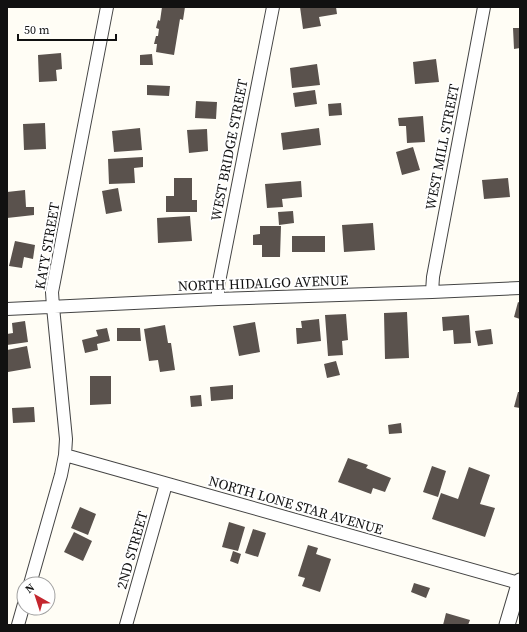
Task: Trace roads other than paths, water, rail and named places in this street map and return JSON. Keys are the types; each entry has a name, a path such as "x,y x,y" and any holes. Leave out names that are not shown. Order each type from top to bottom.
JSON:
{"street":[{"name":"KATY STREET","path":"32,576 61,475 65,455 66,439 52,292 107,7"},
{"name":"WEST BRIDGE STREET","path":"218,299 218,287 273,7"},
{"name":"WEST MILL STREET","path":"432,292 434,269 484,7"},
{"name":"NORTH HIDALGO AVENUE","path":"7,309 218,299 520,288"},
{"name":"NORTH LONE STAR AVENUE","path":"65,455 520,582"},
{"name":"2ND STREET","path":"126,625 166,484"},
{"path":"507,625 520,582"}]}
